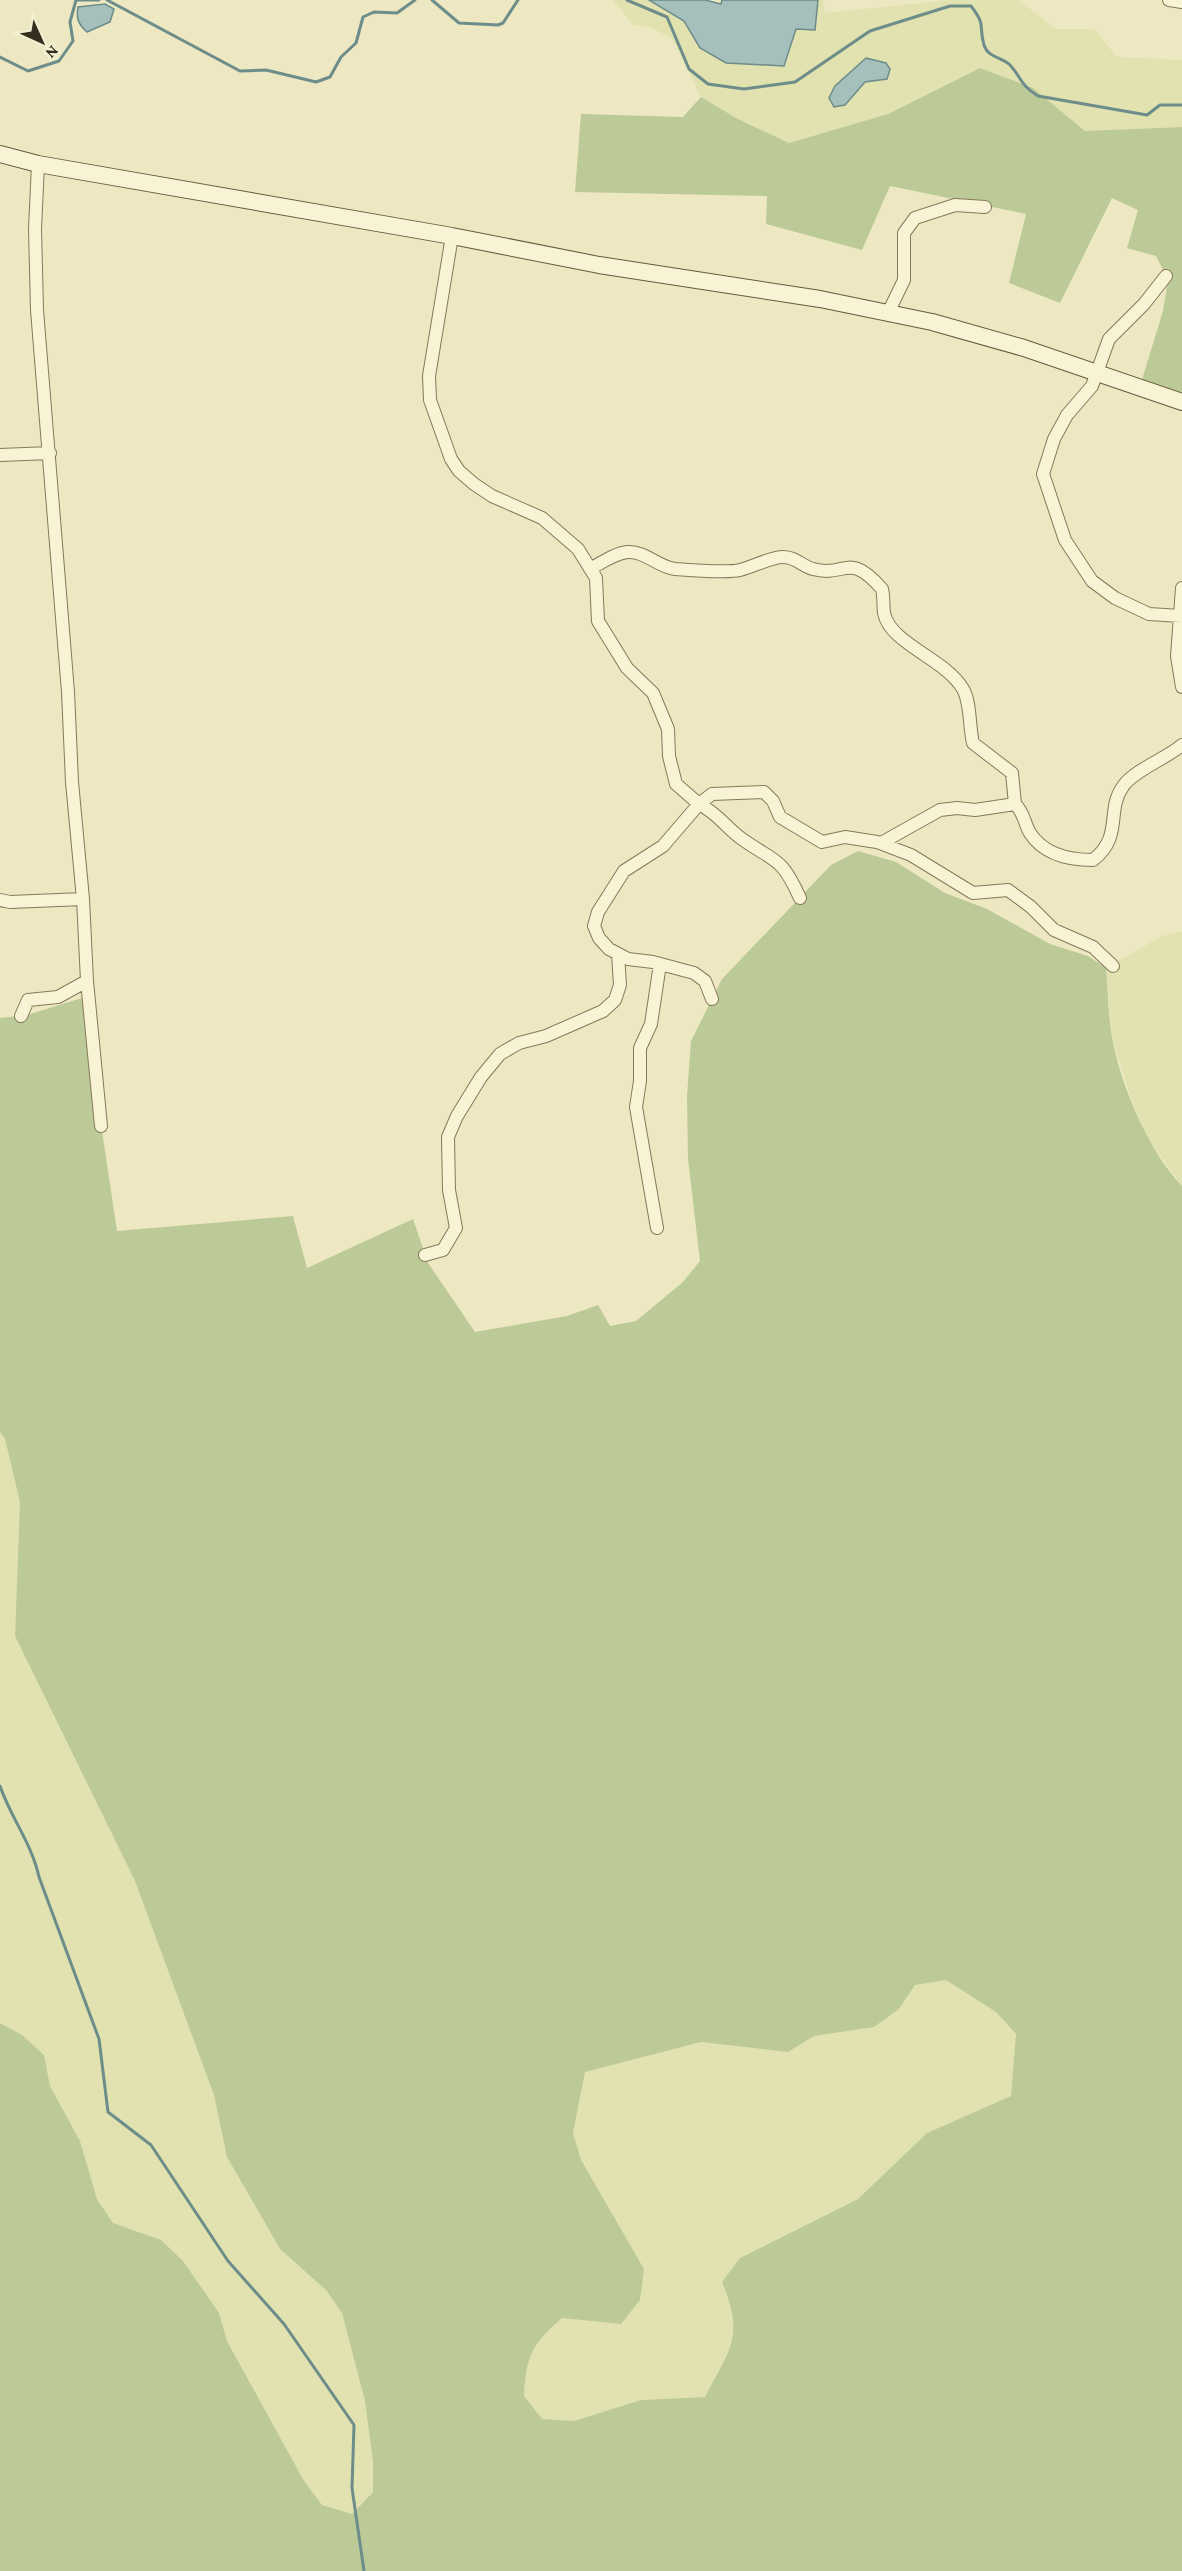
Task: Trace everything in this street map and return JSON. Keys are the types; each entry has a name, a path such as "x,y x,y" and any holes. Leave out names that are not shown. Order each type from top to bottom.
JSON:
{"main road":[{"path":"0,154 38,164 452,236 599,265 820,299 980,334 1182,402"}],"street":[{"path":"38,164 35,229 37,310 50,453 72,782 84,899 87,981 101,1126"},
{"path":"888,314 904,280 904,233 915,218 955,205 985,207"},
{"path":"452,236 429,376 430,400 445,444 459,471 492,496 542,518 557,528 578,549 596,578 598,621 627,668 652,693 669,729 669,756 676,784 699,804 723,819 741,838 776,858 790,874 800,898"},
{"path":"1166,276 1144,304 1109,339 1087,393 1067,416 1054,439 1043,474 1065,540 1092,581 1114,598 1149,614 1181,616"},
{"path":"0,455 50,453"},
{"path":"590,569 627,552 643,554 657,564 675,569 736,571 781,556 795,558 812,568 825,570 847,566 860,569 882,590 884,614 895,632 942,665 964,691 974,743 1012,773 1015,804 1021,809 1030,833 1044,848 1060,856 1093,860 1102,853 1113,833 1118,798 1124,784 1182,745"},
{"path":"1182,588 1177,656 1182,687"},
{"path":"711,999 705,981 694,973 618,954 609,949 599,938 594,926 598,912 624,871 663,846 699,804 712,794 765,792 773,801 780,816 822,842 845,837 881,843 911,855 973,893 1008,890 1031,907 1054,930 1093,947 1113,966"},
{"path":"881,843 940,810 957,808 975,810 1015,804"},
{"path":"0,900 10,902 84,899"},
{"path":"425,1254 443,1250 456,1228 449,1190 448,1137 457,1116 481,1077 500,1054 519,1042 546,1036 603,1011 615,1000 620,986 618,954"},
{"path":"657,1228 636,1107 640,1081 640,1048 651,1024 660,964"},
{"path":"21,1016 28,1000 58,997 87,981"}],"green space":[{"path":"613,0 649,0 670,11 684,21 700,48 796,29 815,30 818,0 823,0 825,13 950,0 1019,0 1055,29 1094,29 1117,57 1182,60 1182,127 1085,131 1033,88 980,68 888,114 789,143 736,118 701,97 673,40 653,28 633,25","holes":["874,59 884,80 865,82 855,92"]},
{"path":"980,68 1033,88 1085,131 1182,127 1182,409 1137,396 1163,311 1168,280 1156,256 1127,248 1138,210 1112,198 1060,303 1009,283 1026,214 890,186 862,250 766,224 767,196 575,192 581,114 683,117 701,97 736,118 789,143 888,114"},
{"path":"858,851 896,862 945,893 987,909 1050,944 1088,956 1106,968 1111,1029 1116,1056 1129,1096 1158,1155 1182,1186 1182,2571 0,2571 0,2023 22,2035 44,2055 50,2086 80,2141 97,2199 113,2223 161,2240 183,2261 219,2313 227,2341 304,2481 322,2505 352,2514 373,2492 373,2462 365,2401 342,2313 326,2290 280,2249 227,2157 214,2095 135,1881 15,1636 20,1502 5,1439 0,1432 0,1018 27,1015 82,998 117,1231 293,1216 307,1268 413,1219 428,1263 475,1332 567,1316 598,1305 610,1326 636,1321 683,1282 700,1261 688,1159 687,1096 691,1041 722,979 831,865","holes":["946,1980 996,2012 1016,2034 1011,2096 927,2133 858,2199 740,2258 722,2282 733,2316 732,2342 705,2397 641,2400 574,2421 542,2419 524,2396 529,2361 537,2344 562,2318 621,2324 640,2300 644,2269 581,2160 573,2133 585,2072 701,2042 788,2052 814,2036 874,2027 899,2009 915,1985"]},
{"path":"1182,931 1182,1186 1149,1140 1134,1107 1112,1038 1106,968 1162,936"},
{"path":"0,1432 5,1439 20,1502 15,1636 135,1881 214,2095 227,2157 280,2249 326,2290 342,2313 365,2401 373,2462 373,2492 352,2514 322,2505 304,2481 227,2341 219,2313 161,2240 113,2223 97,2199 80,2141 50,2086 44,2055 22,2035 0,2023"},
{"path":"946,1980 996,2012 1016,2034 1011,2096 927,2133 858,2199 740,2258 722,2282 733,2309 734,2340 705,2397 641,2400 574,2421 542,2420 524,2396 525,2366 540,2338 562,2318 621,2324 573,2133 585,2072 701,2042 788,2052 814,2036 874,2027 899,2009 915,1985"}],"water":[{"path":"649,0 705,0 721,4 722,0 818,0 815,30 796,29 784,66 726,63 700,48 684,21"},
{"path":"105,4 114,9 110,22 87,32 78,21 78,7"},
{"path":"866,58 886,63 890,69 887,79 865,82 845,105 834,107 829,98 835,86"}],"waterway":[{"path":"0,57 28,71 59,61 73,41 70,22 76,0 99,0"},
{"path":"107,0 240,71 266,70 316,82 330,77 341,57 356,43 363,17 374,12 397,13 415,0"},
{"path":"432,0 459,23 498,25 503,23 518,0"},
{"path":"627,0 667,17 689,69 708,84 744,89 795,82 870,31 950,6 971,6 981,22 982,38 986,49 1010,65 1024,85 1038,96 1147,115 1160,105 1182,105"},
{"path":"0,1786 32,1853 99,2039 108,2112 151,2145 228,2261 284,2324 354,2425 352,2488 364,2571"}]}
